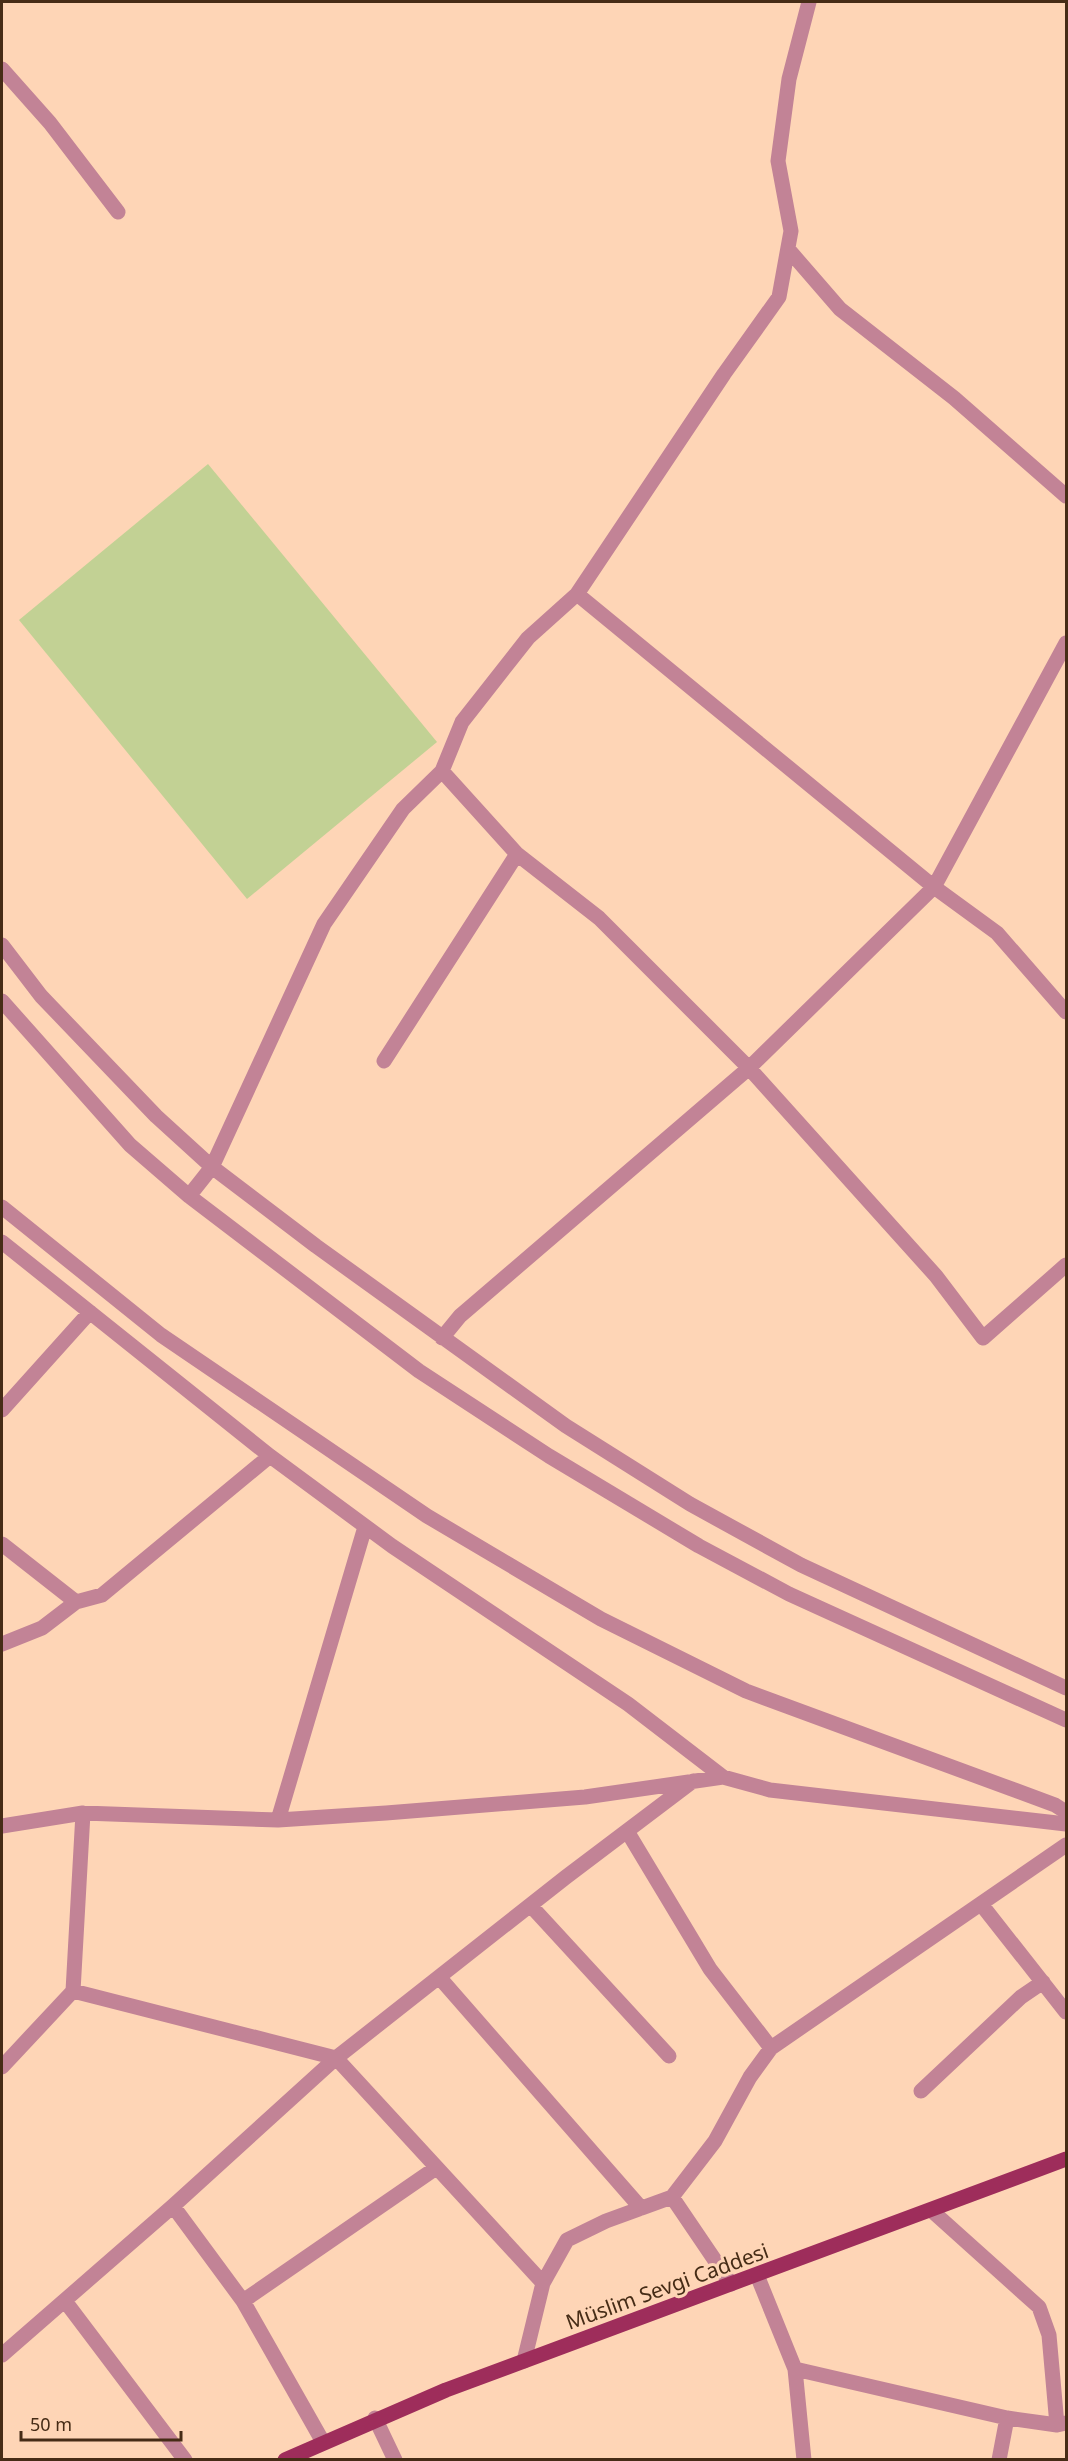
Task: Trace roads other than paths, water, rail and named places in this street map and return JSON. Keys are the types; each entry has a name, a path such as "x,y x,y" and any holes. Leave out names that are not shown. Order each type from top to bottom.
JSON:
{"main road":[{"name":"Müslim Sevgi Caddesi","path":"285,2460 375,2418 1066,2159"}],"street":[{"path":"189,1196 212,1167 324,924 403,809 442,771 462,722 528,638 577,594 778,297 791,231 778,161 789,80 809,2"},
{"path":"2,69 50,123 118,212"},
{"path":"788,249 840,309 954,399 1066,496"},
{"path":"577,594 934,887 997,933 1066,1012"},
{"path":"442,1338 460,1316 749,1068 934,887 1066,643"},
{"path":"442,771 517,854 599,918 749,1068 936,1276 983,1338 1066,1265"},
{"path":"384,1061 517,854"},
{"path":"2,945 41,996 156,1116 212,1167 442,1338 566,1426 690,1504 801,1565 1066,1688"},
{"path":"2,1001 130,1145 189,1196 419,1371 549,1456 688,1540 789,1594 1066,1720"},
{"path":"2,1207 161,1335 427,1516 601,1619 746,1691 1055,1805 1066,1812"},
{"path":"2,1242 270,1456 365,1527 628,1704 723,1777 770,1790 1066,1824"},
{"path":"2,1410 7,1392 90,1312"},
{"path":"2,1644 42,1628 76,1602 102,1595 270,1456"},
{"path":"278,1820 365,1527"},
{"path":"2,1544 76,1602"},
{"path":"2,1826 83,1813 278,1820 585,1797 723,1777"},
{"path":"2,2355 173,2206 336,2058 693,1781"},
{"path":"2,2067 73,1991 83,1813"},
{"path":"627,1831 710,1969 771,2048"},
{"path":"524,2361 543,2283 567,2240 606,2221 672,2197 715,2141 750,2078 771,2048 1066,1845"},
{"path":"981,1904 1066,2012"},
{"path":"531,1906 669,2056"},
{"path":"439,1977 641,2208"},
{"path":"921,2091 1021,1997 1043,1982"},
{"path":"73,1991 336,2058 543,2283"},
{"path":"243,2301 436,2168"},
{"path":"672,2197 731,2284"},
{"path":"173,2206 243,2301 323,2442"},
{"path":"795,2369 1007,2418 1062,2424 1049,2336 1039,2307 931,2210"},
{"path":"757,2275 795,2369 804,2460"},
{"path":"65,2301 185,2460"},
{"path":"375,2418 395,2460"},
{"path":"999,2460 1007,2418"}]}
